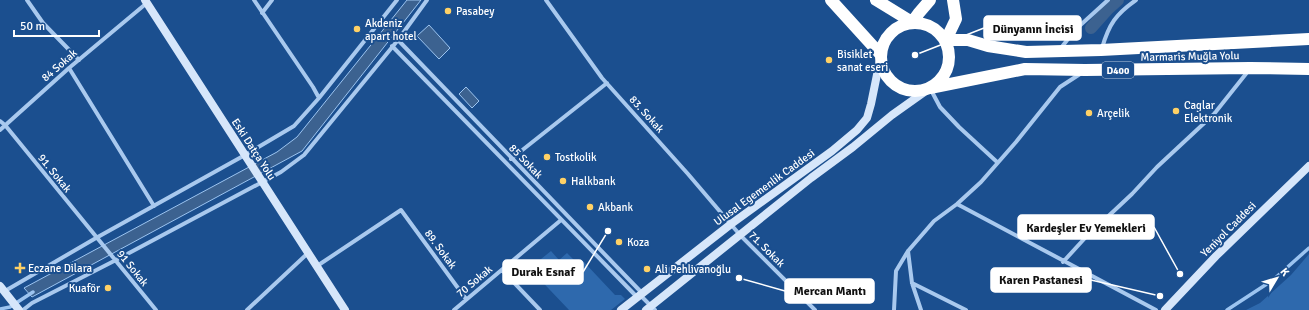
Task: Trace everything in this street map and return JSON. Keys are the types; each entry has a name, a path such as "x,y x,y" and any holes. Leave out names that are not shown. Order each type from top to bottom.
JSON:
{"highway":[{"name":"D400","path":"831,0 881,55 882,66 887,77 896,85 907,90 918,91 930,88"},
{"path":"876,0 912,22"},
{"path":"912,22 930,0"},
{"path":"946,40 956,19 953,0"},
{"path":"881,55 883,44 889,34 908,22 919,22 930,25 939,31 946,40 950,51 950,62 946,73 940,82 930,88"},
{"name":"D400","path":"946,40 968,40 988,46 1026,52 1058,52 1309,39"},
{"name":"Marmaris Muğla Yolu","path":"930,88 1025,69 1309,69"}],"main road":[{"name":"Eski Datça Yolu","path":"147,1 345,310"},
{"name":"Ulusal Egemenlik Caddesi","path":"621,310 731,224 832,151 857,130 867,118 881,55"},
{"name":"Ulusal Egemenlik Caddesi","path":"651,308 812,178 892,115 930,88"},
{"name":"Yeniyol Caddesi","path":"1165,310 1216,256 1309,166"},
{"path":"5,292 19,310"}],"street":[{"path":"27,0 43,23 79,60"},
{"path":"254,0 319,98"},
{"path":"262,12 272,0"},
{"path":"5,292 96,238 154,206 247,159 294,126 319,98 397,0"},
{"path":"23,310 32,303 116,260 261,180 281,172 304,154 398,40 427,0"},
{"name":"83. Sokak","path":"546,0 607,82 740,235"},
{"path":"1058,52 1074,30 1108,0"},
{"path":"1101,50 1107,31 1114,19 1136,0"},
{"name":"84 Sokak","path":"0,130 147,1"},
{"name":"85 Sokak","path":"398,40 640,295"},
{"name":"85 Sokak","path":"392,46 561,220 640,295"},
{"path":"69,68 154,206"},
{"path":"1063,262 1085,238 1132,194 1157,167 1214,114 1250,68"},
{"path":"894,310 896,271 908,251 934,221 957,204 981,182 1016,142 1060,87 1085,70"},
{"path":"511,159 607,82"},
{"path":"930,88 940,107 959,127 998,162"},
{"name":"91. Sokak","path":"0,122 5,125 96,238"},
{"path":"957,204 1063,262 1156,310"},
{"name":"89. Sokak","path":"316,266 401,210 466,299"},
{"name":"70 Sokak","path":"454,310 561,220"},
{"name":"71. Sokak","path":"740,235 815,310"},
{"name":"91 Sokak","path":"96,238 112,255 156,310"},
{"path":"908,251 912,283 921,310"},
{"path":"247,310 308,253"},
{"path":"502,270 540,310"},
{"path":"912,283 966,310"},
{"path":"640,295 651,308"}],"shaded area":[{"path":"407,0 421,0 302,151 32,297 24,288 277,152 297,137"},
{"path":"429,25 450,48 439,59 417,36"},
{"path":"466,87 479,101 472,108 459,94"},
{"path":"551,251 559,260 567,253 574,260 583,261 615,295 621,295 625,299 611,310 569,310 530,269"},
{"path":"1309,254 1309,310 1246,310 1260,303 1291,275"}],"waterway":[{"path":"1091,28 1118,0"},
{"path":"1227,310 1273,280 1309,248"},
{"path":"0,309 10,307 33,292"}],"place":[{"name":"Pasabey","path":"448,11"},
{"name":"Akdeniz apart hotel","path":"357,29"},
{"name":"Dünyanın İncisi","path":"915,55"},
{"name":"Bisiklet sanat eseri","path":"829,60"},
{"name":"Caglar Elektronik","path":"1176,111"},
{"name":"Arçelik","path":"1089,113"},
{"name":"Tostkolik","path":"547,157"},
{"name":"Halkbank","path":"563,181"},
{"name":"Akbank","path":"590,207"},
{"name":"Durak Esnaf","path":"608,231"},
{"name":"Koza","path":"619,242"},
{"name":"Eczane Dilara","path":"20,268"},
{"name":"Ali Pehlivanoğlu","path":"647,269"},
{"name":"Kardeşler Ev Yemekleri","path":"1180,274"},
{"name":"Mercan Mantı","path":"739,278"},
{"name":"Kuaför","path":"108,288"},
{"name":"Karen Pastanesi","path":"1160,296"}]}
